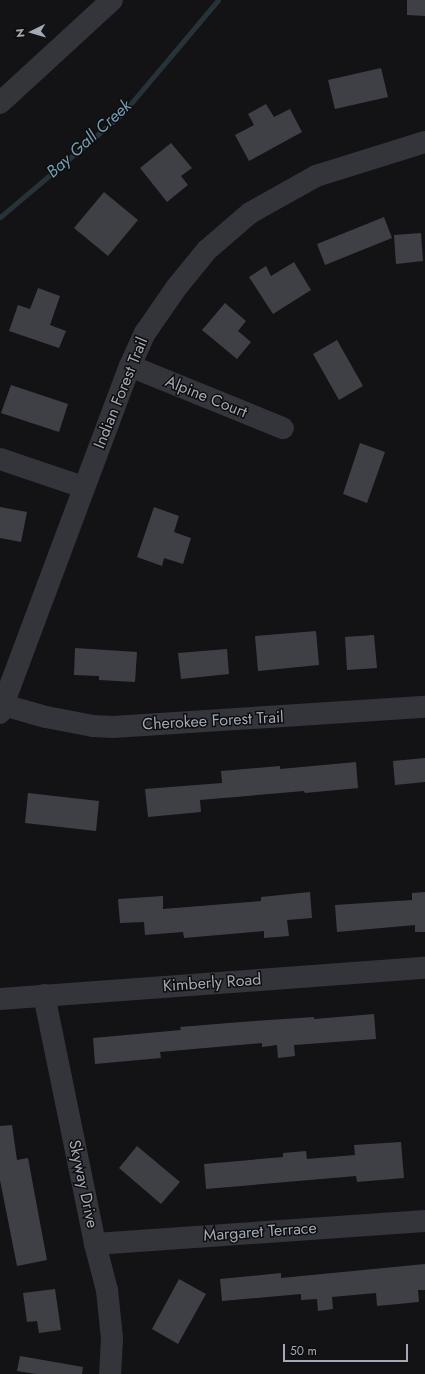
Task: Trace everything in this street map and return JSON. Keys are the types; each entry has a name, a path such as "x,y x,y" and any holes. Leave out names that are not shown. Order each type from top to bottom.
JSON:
{"street":[{"path":"0,103 112,0"},
{"name":"Indian Forest Trail","path":"1,708 83,487 130,366 145,333 176,288 206,250 250,213 316,176 425,142"},
{"name":"Alpine Court","path":"130,366 283,428"},
{"path":"0,459 83,487"},
{"name":"Cherokee Forest Trail","path":"1,708 85,725 113,727 425,707"},
{"name":"Kimberly Road","path":"0,999 425,968"},
{"name":"Skyway Drive","path":"44,995 95,1244 107,1290 112,1338 110,1374"},
{"name":"Margaret Terrace","path":"95,1244 425,1221"}],"building":[{"path":"407,0 425,0 425,16 407,15"},
{"path":"381,68 388,97 335,109 328,80"},
{"path":"266,104 274,117 290,109 302,132 249,161 235,135 254,125 248,114"},
{"path":"171,143 192,168 181,176 188,185 167,202 140,168"},
{"path":"104,192 138,220 108,256 74,228"},
{"path":"384,217 392,238 325,265 317,244"},
{"path":"421,233 423,261 396,264 394,235"},
{"path":"294,262 311,290 273,314 249,277 266,266 271,276"},
{"path":"38,288 60,296 50,325 66,331 59,348 9,331 18,305 30,309"},
{"path":"225,303 246,321 238,331 251,342 237,359 202,330"},
{"path":"337,340 363,386 339,400 313,354"},
{"path":"11,385 68,404 59,432 1,413"},
{"path":"360,443 385,452 367,503 343,494"},
{"path":"0,507 27,512 21,542 0,538"},
{"path":"154,507 179,516 174,532 191,538 183,564 164,558 162,566 137,557"},
{"path":"316,631 319,665 258,671 255,636"},
{"path":"374,635 377,668 347,670 345,637"},
{"path":"75,648 137,652 135,682 99,680 99,676 74,675"},
{"path":"227,649 229,674 181,679 178,653"},
{"path":"425,758 425,782 395,785 393,761"},
{"path":"356,762 358,788 200,800 201,812 148,817 145,789 222,783 221,771 280,766 280,769"},
{"path":"28,793 99,801 96,831 25,823"},
{"path":"310,892 312,918 287,920 289,936 264,938 264,931 184,938 183,932 145,935 144,922 120,923 118,899 163,896 163,909 261,901 261,897"},
{"path":"425,892 425,932 415,932 415,925 337,932 335,905 412,900 412,893"},
{"path":"374,1014 376,1039 294,1045 295,1056 278,1058 277,1045 262,1047 262,1043 160,1052 161,1058 95,1064 93,1038 181,1030 180,1027"},
{"path":"12,1125 17,1160 28,1158 47,1260 17,1266 0,1180 0,1126"},
{"path":"401,1142 404,1178 357,1182 356,1176 206,1189 204,1164 283,1157 283,1153 306,1151 307,1159 355,1155 354,1145"},
{"path":"137,1146 180,1182 161,1204 119,1168"},
{"path":"425,1264 425,1290 418,1290 419,1302 377,1306 376,1293 332,1297 333,1309 318,1311 317,1299 301,1300 301,1294 222,1301 220,1279 281,1273 281,1278"},
{"path":"179,1279 206,1294 178,1344 152,1329"},
{"path":"55,1289 61,1330 39,1333 37,1321 27,1322 23,1293"},
{"path":"20,1356 83,1367 82,1374 36,1374 17,1371"}],"waterway":[{"name":"Bay Gall Creek","path":"0,217 122,114 218,0"}]}
